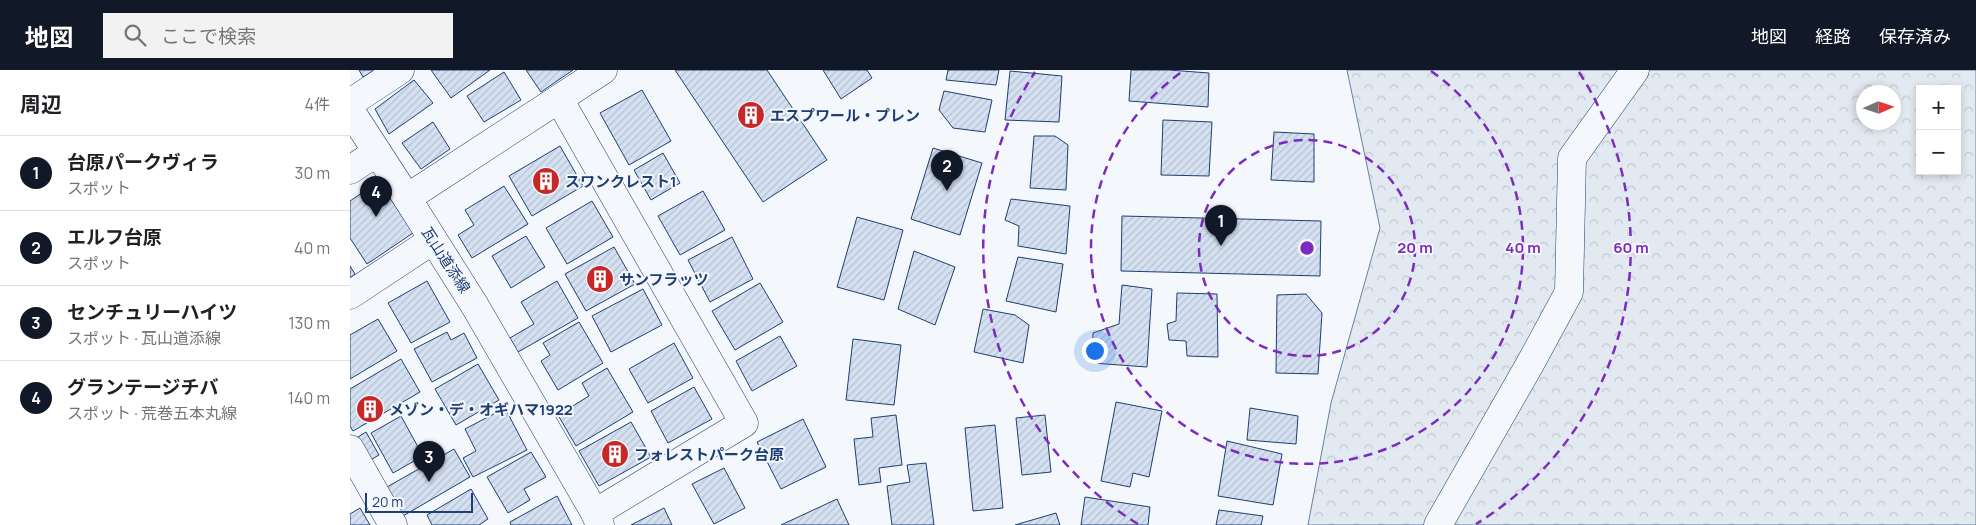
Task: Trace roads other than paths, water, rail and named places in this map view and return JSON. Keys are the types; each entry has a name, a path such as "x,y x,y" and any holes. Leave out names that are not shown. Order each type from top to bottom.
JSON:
{"street":[{"path":"350,103 400,70"},
{"path":"1438,525 1569,292 1572,158 1634,70"},
{"path":"406,198 599,71"},
{"path":"559,99 744,422 598,519"},
{"name":"瓦山道添線","path":"350,110 475,306 598,519"},
{"path":"350,170 377,152"},
{"path":"350,295 433,240"},
{"path":"350,449 393,525"}],"place":[{"name":"エスプワール・プレン","path":"751,115"},
{"name":"スワンクレスト1","path":"546,181"},
{"name":"エルフ台原","path":"947,191"},
{"name":"グランテージチバ","path":"376,217"},
{"name":"台原パークヴィラ","path":"1221,246"},
{"name":"サンフラッツ","path":"600,279"},
{"name":"メゾン・デ・オギハマ1922","path":"370,409"},
{"name":"フォレストパーク台原","path":"615,454"},
{"name":"センチュリーハイツ","path":"429,482"}]}
